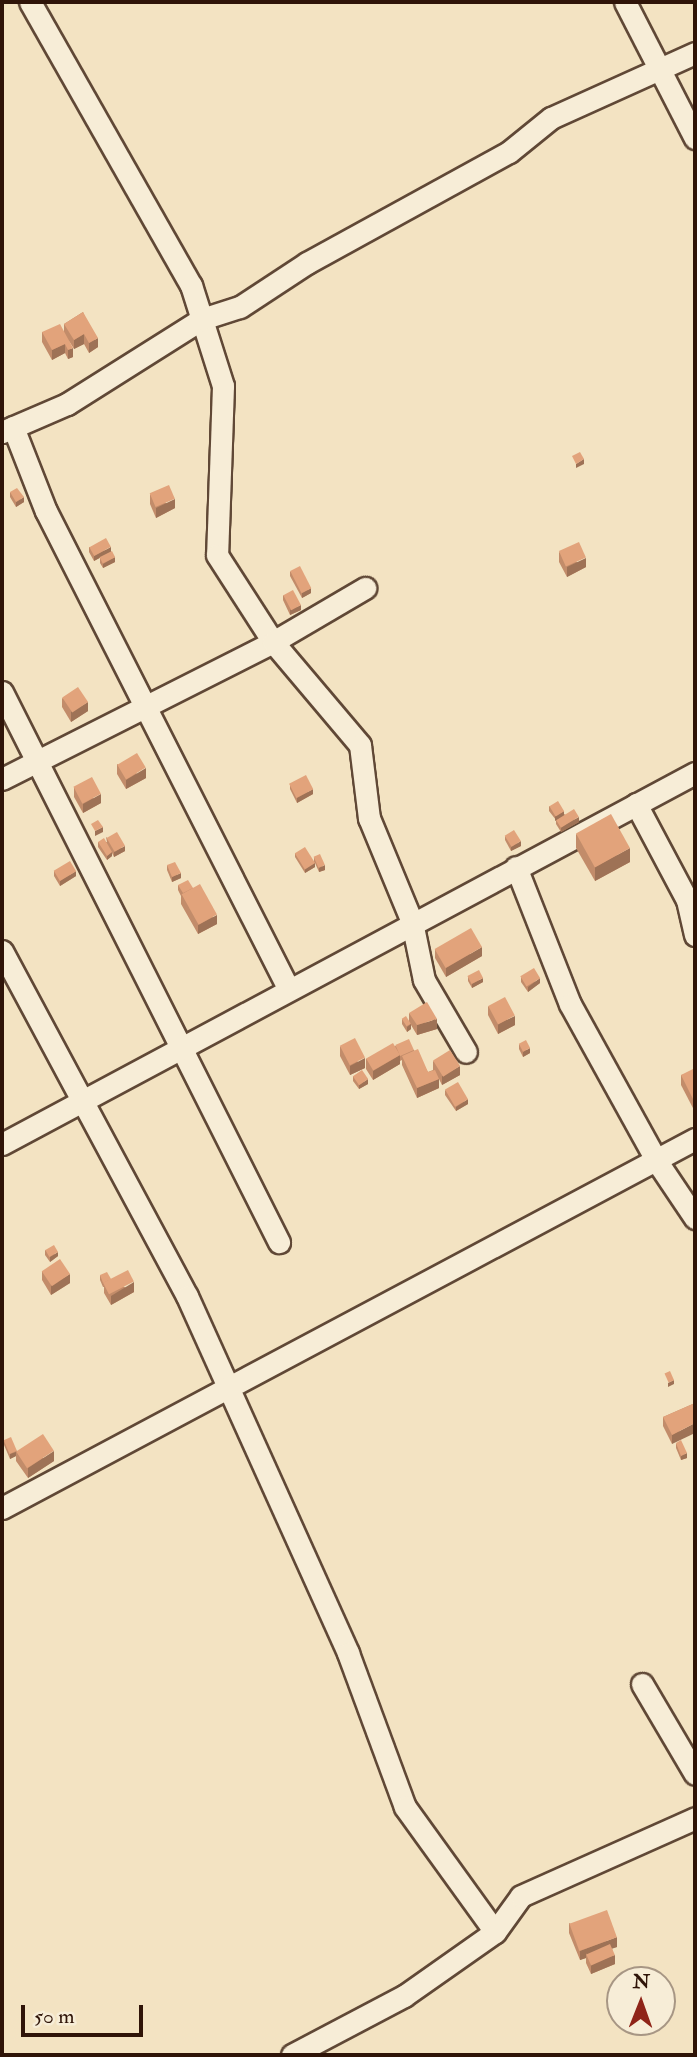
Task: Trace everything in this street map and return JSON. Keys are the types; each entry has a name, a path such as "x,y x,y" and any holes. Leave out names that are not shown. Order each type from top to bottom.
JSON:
{"street":[{"path":"30,2 191,285 223,386 217,555 273,642 360,746 369,818 412,922 424,980 466,1052"},
{"path":"625,2 695,138"},
{"path":"288,988 7,430 67,404 202,319 240,307 307,263 509,152 551,118 695,53"},
{"path":"2,779 144,704 273,642 365,588"},
{"path":"2,692 279,1242"},
{"path":"2,1144 288,988 695,773"},
{"path":"636,804 687,900 695,934"},
{"path":"516,867 570,1004 656,1160 695,1218"},
{"path":"2,951 79,1101 187,1296 226,1389 348,1653 405,1807 495,1932"},
{"path":"2,1508 695,1139"},
{"path":"642,1684 695,1774"},
{"path":"292,2055 404,1996 495,1932 521,1896 695,1818"}],"building":[{"path":"83,312 98,338 89,343 84,334 74,340 64,324"},
{"path":"60,324 73,348 68,350 65,344 52,350 42,332"},
{"path":"580,452 584,459 576,464 572,456"},
{"path":"169,485 175,499 156,507 150,493"},
{"path":"17,488 24,497 16,502 10,492"},
{"path":"106,538 111,547 94,556 89,547"},
{"path":"579,542 586,558 566,566 559,551"},
{"path":"112,551 115,557 103,564 100,557"},
{"path":"300,566 311,588 302,593 290,571"},
{"path":"293,590 301,605 291,610 283,595"},
{"path":"78,687 88,702 72,713 62,698"},
{"path":"137,753 146,768 126,779 117,765"},
{"path":"306,775 313,789 296,798 289,784"},
{"path":"92,777 101,794 82,804 73,787"},
{"path":"558,801 564,811 556,816 549,806"},
{"path":"574,809 579,817 561,828 556,820"},
{"path":"611,814 630,848 595,868 576,833"},
{"path":"98,820 103,827 95,831 91,824"},
{"path":"514,830 521,841 512,847 505,836"},
{"path":"117,832 125,846 115,852 107,838"},
{"path":"104,838 112,852 107,856 98,842"},
{"path":"305,847 315,863 305,869 295,853"},
{"path":"320,854 325,865 318,868 314,857"},
{"path":"70,861 76,871 60,881 54,871"},
{"path":"175,862 181,873 172,877 167,865"},
{"path":"188,880 193,888 183,893 178,885"},
{"path":"200,884 217,915 199,925 182,894"},
{"path":"471,928 482,947 446,968 435,949"},
{"path":"534,968 540,978 526,987 520,976"},
{"path":"479,970 483,978 472,984 467,976"},
{"path":"505,997 515,1016 498,1024 488,1006"},
{"path":"427,1002 437,1019 417,1025 409,1013"},
{"path":"406,1016 411,1024 407,1026 402,1019"},
{"path":"355,1038 365,1058 350,1065 340,1046"},
{"path":"409,1039 414,1050 400,1056 395,1045"},
{"path":"526,1040 530,1048 523,1052 519,1044"},
{"path":"393,1043 400,1055 373,1071 366,1058"},
{"path":"418,1049 428,1072 435,1070 439,1079 417,1088 402,1056"},
{"path":"450,1050 460,1066 443,1077 433,1061"},
{"path":"693,1069 695,1073 695,1103 681,1075"},
{"path":"362,1070 368,1079 359,1085 353,1076"},
{"path":"458,1082 468,1099 455,1107 445,1090"},
{"path":"54,1245 58,1252 49,1257 45,1250"},
{"path":"60,1259 70,1274 52,1286 42,1271"},
{"path":"128,1270 134,1282 109,1294 103,1283"},
{"path":"107,1272 111,1279 103,1283 100,1275"},
{"path":"670,1371 674,1380 669,1383 665,1373"},
{"path":"695,1403 695,1423 672,1435 663,1417"},
{"path":"43,1434 54,1451 27,1468 16,1451"},
{"path":"11,1437 17,1451 9,1454 4,1440"},
{"path":"681,1440 687,1453 681,1456 676,1443"},
{"path":"607,1910 617,1937 579,1951 569,1924"},
{"path":"610,1944 615,1955 591,1966 586,1955"}]}
